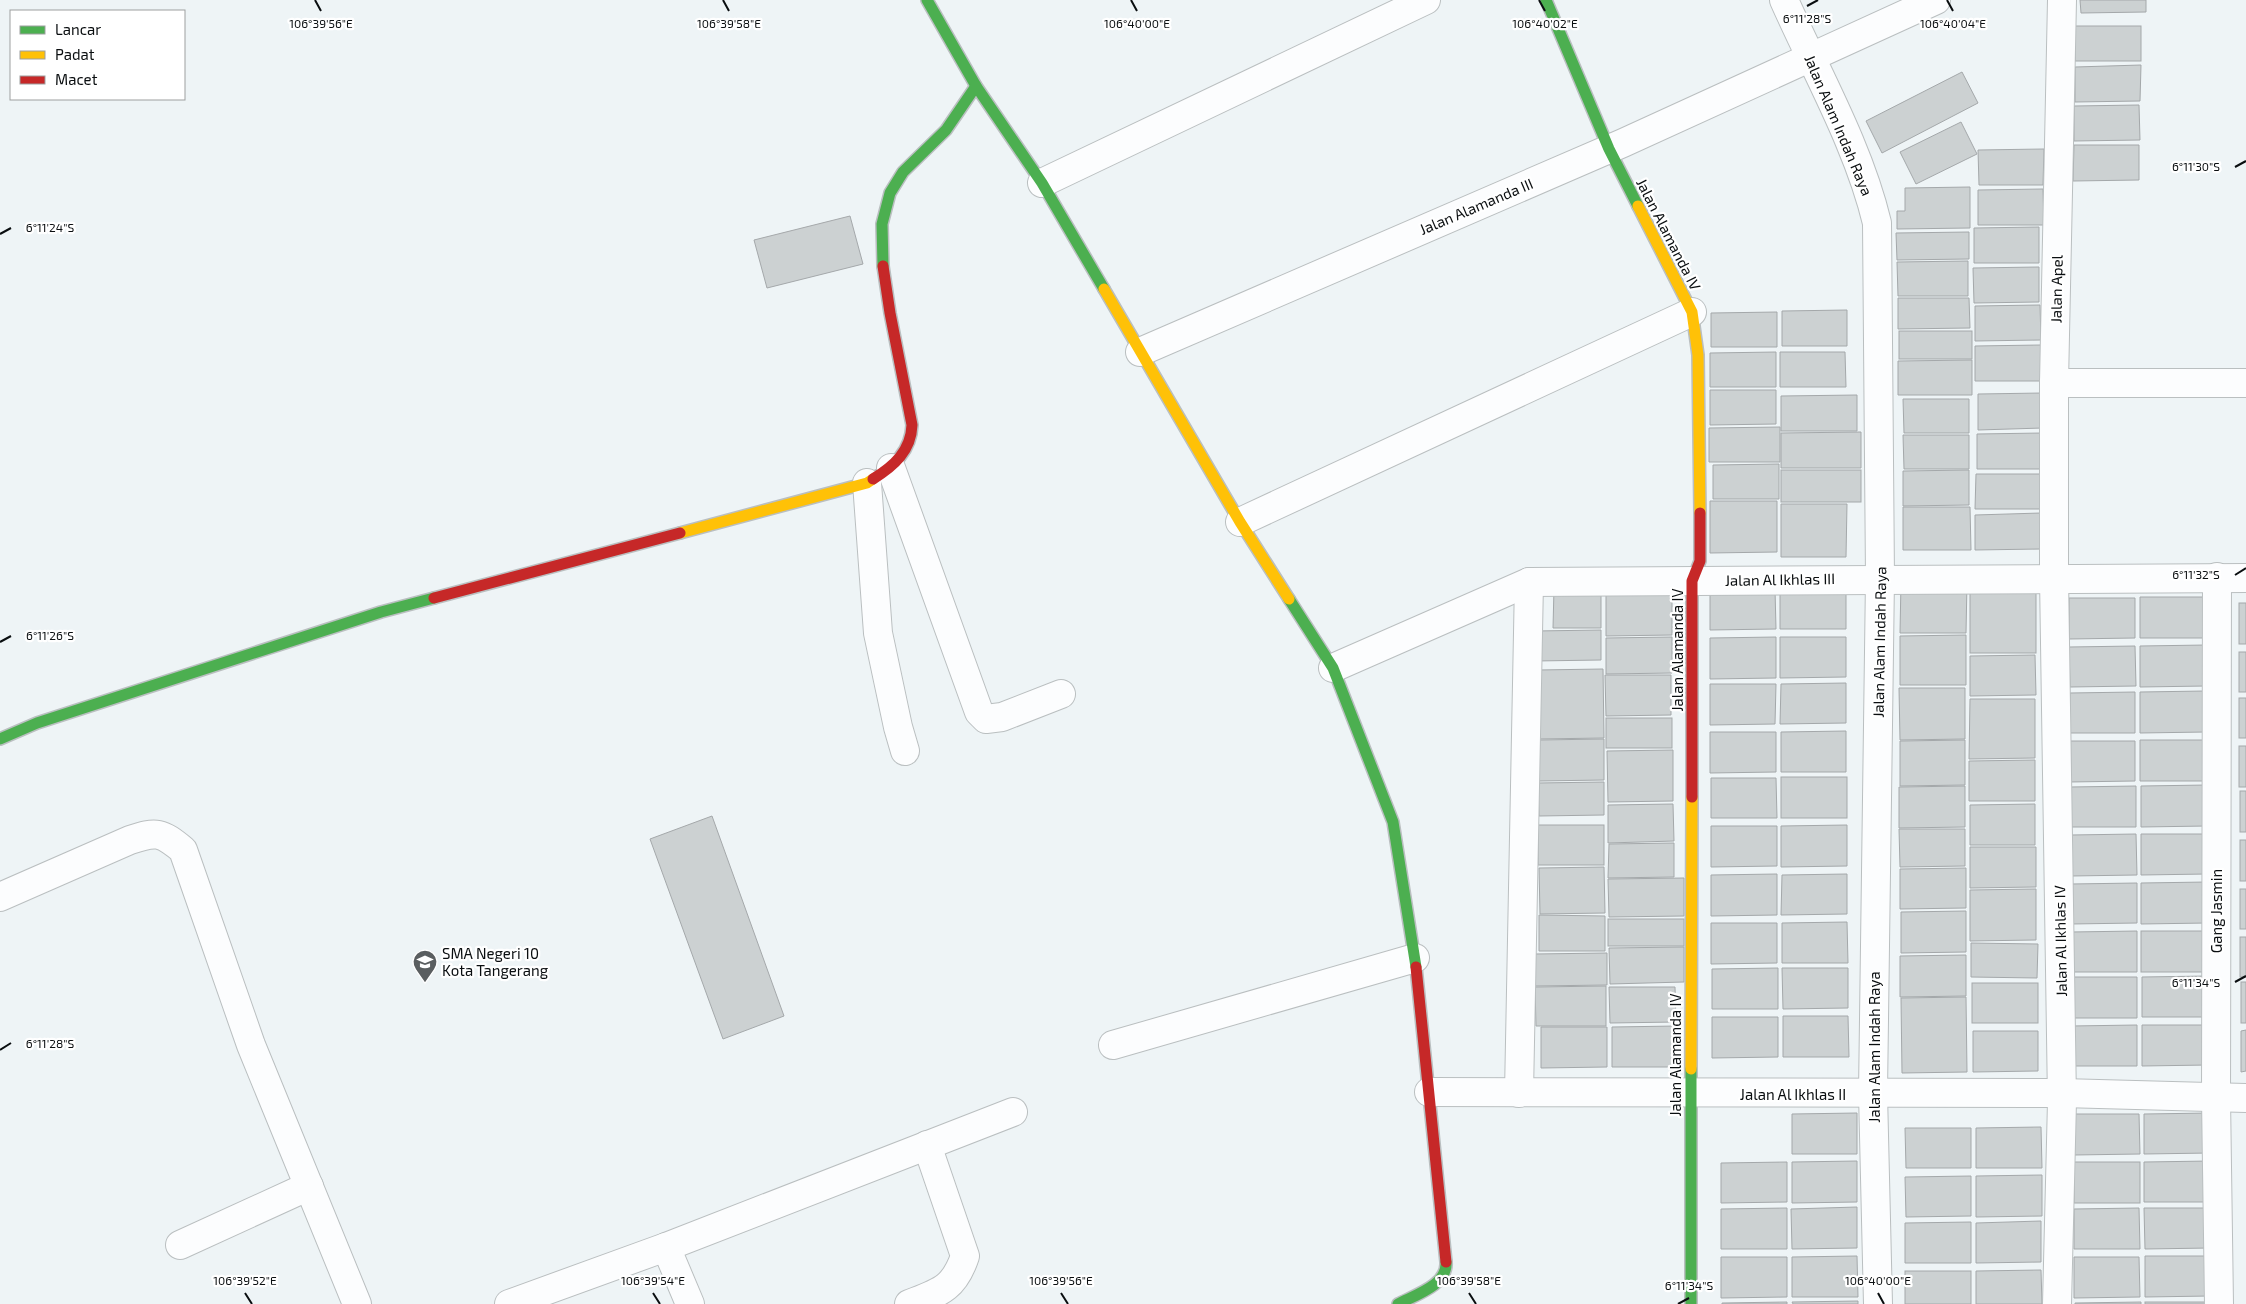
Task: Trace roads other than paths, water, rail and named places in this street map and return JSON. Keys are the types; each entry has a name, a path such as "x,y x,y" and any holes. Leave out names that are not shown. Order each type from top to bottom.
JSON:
{"street":[{"path":"927,0 976,86 1042,183 1240,522 1333,668 1394,822 1415,958 1430,1092 1446,1266 1438,1284 1398,1304"},
{"path":"1042,183 1426,0"},
{"name":"Jalan Alamanda IV","path":"1546,0 1608,149 1692,312 1698,355 1700,561 1692,581 1691,1304"},
{"name":"Jalan Alam Indah Raya","path":"1784,0 1869,189 1877,223 1880,578 1873,1094 1878,1304"},
{"name":"Jalan Alamanda III","path":"1140,352 1608,149 1809,56 1936,0"},
{"name":"Jalan Apel","path":"2054,577 2054,383 2062,0"},
{"path":"0,739 37,723 381,612 867,483 891,468 904,452 912,431 893,332 880,238 885,206 895,179 946,130 976,86"},
{"path":"1240,522 1692,312"},
{"path":"2054,383 2246,382"},
{"path":"891,468 979,712 986,719 1002,717 1061,694"},
{"path":"867,483 878,633 905,751"},
{"name":"Jalan Al Ikhlas III","path":"1333,668 1529,582 2054,577 2246,578"},
{"name":"Jalan Al Ikhlas IV","path":"2054,577 2062,1093 2057,1304"},
{"name":"Gang Jasmin","path":"2217,577 2216,1098 2219,1304"},
{"path":"1519,1093 1529,582"},
{"path":"0,897 130,840 151,833 168,838 183,850 251,1045 357,1304"},
{"path":"1113,1045 1415,958"},
{"name":"Jalan Al Ikhlas II","path":"1430,1092 1690,1094 2062,1093 2246,1098"},
{"path":"510,1304 666,1247 1013,1112"},
{"path":"910,1304 952,1284 960,1272 965,1256 927,1145"},
{"path":"180,1245 308,1186"},
{"path":"666,1247 690,1304"}],"place":[{"name":"SMA Negeri 10 Kota Tangerang","path":"425,983"}]}
